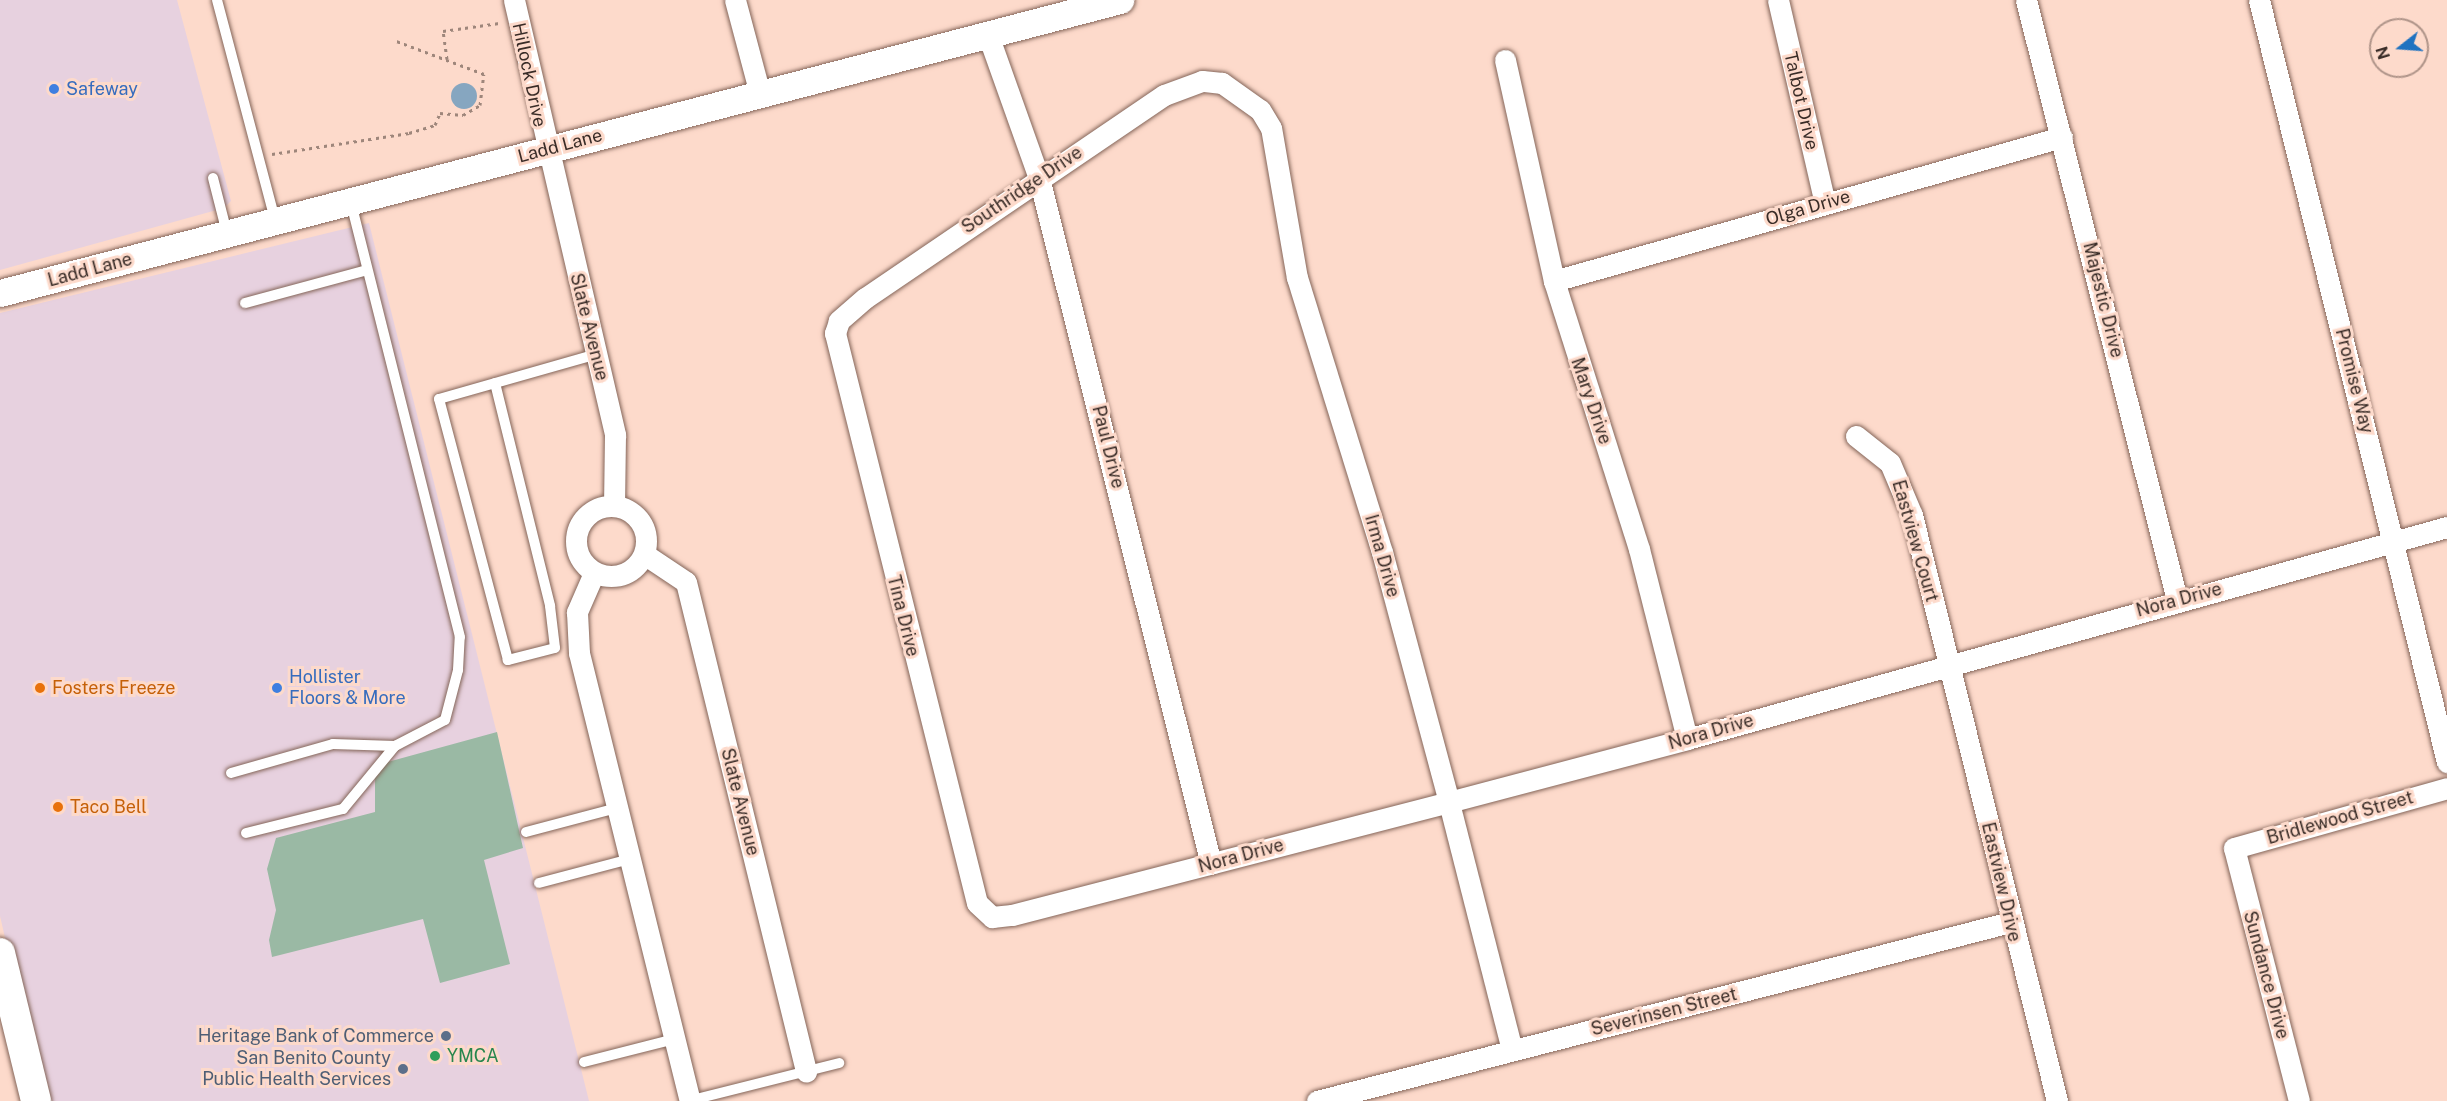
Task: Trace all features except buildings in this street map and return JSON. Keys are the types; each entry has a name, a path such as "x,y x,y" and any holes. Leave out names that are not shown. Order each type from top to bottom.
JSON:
{"main road":[{"path":"0,953 36,1101"}],"street":[{"path":"735,0 760,94"},
{"name":"Ladd Lane","path":"0,293 1120,0"},
{"name":"Talbot Drive","path":"1778,0 1825,203"},
{"name":"Majestic Drive","path":"2026,0 2177,600"},
{"name":"Promise Way","path":"2259,0 2447,762"},
{"name":"Hillock Drive","path":"516,9 545,150"},
{"name":"Paul Drive","path":"988,35 1039,178 1211,864"},
{"name":"Mary Drive","path":"1505,60 1554,281 1639,549 1688,739"},
{"name":"Southridge Drive","path":"836,327 865,298 1164,95 1202,81 1222,83"},
{"name":"Irma Drive","path":"1222,83 1260,110 1271,128 1303,300 1382,552 1512,1050"},
{"name":"Olga Drive","path":"1554,281 2062,137"},
{"name":"Slate Avenue","path":"545,150 597,354 615,435 614,506"},
{"name":"Tina Drive","path":"836,327 841,365 977,903"},
{"name":"Eastview Court","path":"1856,436 1890,463 1901,482 1948,663"},
{"path":"614,506 641,522 644,554 618,576 594,573 578,555 577,531 590,512 614,506"},
{"name":"Nora Drive","path":"977,903 992,917 1002,917 1211,864 1688,739 1948,663 2447,527"},
{"name":"Slate Avenue","path":"644,554 676,572 688,589 806,1071"},
{"path":"594,573 577,612 579,653 675,1039 688,1101"},
{"name":"Eastview Drive","path":"1948,663 2010,922 2057,1101"},
{"name":"Bridlewood Street","path":"2234,848 2447,788"},
{"name":"Sundance Drive","path":"2234,848 2299,1101"},
{"name":"Severinsen Street","path":"1317,1101 2010,922"}],"lane":[{"path":"217,0 275,221"},
{"path":"213,178 227,234"},
{"path":"246,833 344,809 395,746 446,720 458,670 460,637 350,201"},
{"path":"246,303 367,270"},
{"path":"495,383 550,606 555,648 508,660 439,399 495,383 597,354"},
{"path":"231,773 333,744 395,746"},
{"path":"526,832 617,808"},
{"path":"539,883 630,859"},
{"path":"584,1062 675,1039"},
{"path":"688,1101 839,1063"}],"path":[{"path":"447,59 443,31 516,9"},
{"path":"271,154 408,133 435,125 440,113 463,115 480,105 484,74 396,41"}],"shaded area":[{"path":"0,0 177,0 231,201 224,208 0,270"},
{"path":"369,223 589,1101 43,1101 0,916 0,313"}],"green space":[{"path":"497,732 523,848 484,860 510,964 440,983 423,919 272,957 269,940 276,910 267,869 276,838 375,812 375,776 384,763"}],"water":[{"path":"464,83 473,87 477,96 473,105 464,109 455,105 451,96 455,87"}],"place":[{"name":"Safeway","path":"54,89"},
{"name":"Fosters Freeze","path":"40,688"},
{"name":"Hollister Floors & More","path":"277,688"},
{"name":"Taco Bell","path":"58,807"},
{"name":"Heritage Bank of Commerce","path":"446,1036"},
{"name":"YMCA","path":"435,1056"},
{"name":"San Benito County Public Health Services","path":"403,1069"}]}
